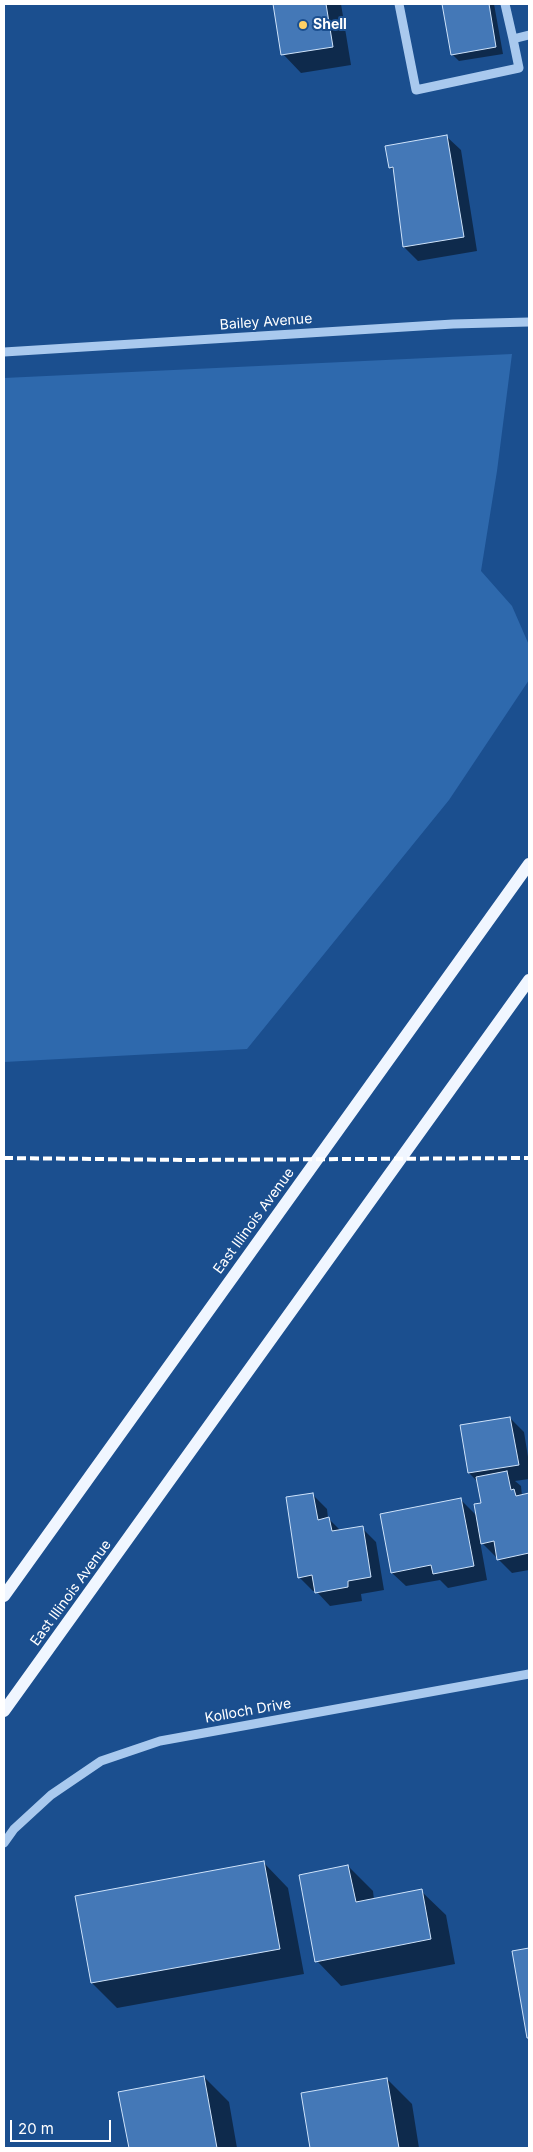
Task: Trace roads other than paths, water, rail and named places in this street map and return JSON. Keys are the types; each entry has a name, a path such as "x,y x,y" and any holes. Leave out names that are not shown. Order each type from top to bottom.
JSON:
{"main road":[{"name":"East Illinois Avenue","path":"4,1596 529,864"},
{"name":"East Illinois Avenue","path":"4,1711 529,980"}],"street":[{"path":"399,4 416,90 519,68 506,4"},
{"path":"513,39 529,36"},
{"name":"Bailey Avenue","path":"4,352 443,324 529,322"},
{"name":"Kolloch Drive","path":"4,1843 14,1829 51,1795 101,1761 160,1741 529,1674"}],"railway":[{"path":"4,1158 185,1160 529,1158"}],"place":[{"name":"Shell","path":"303,25"}]}
